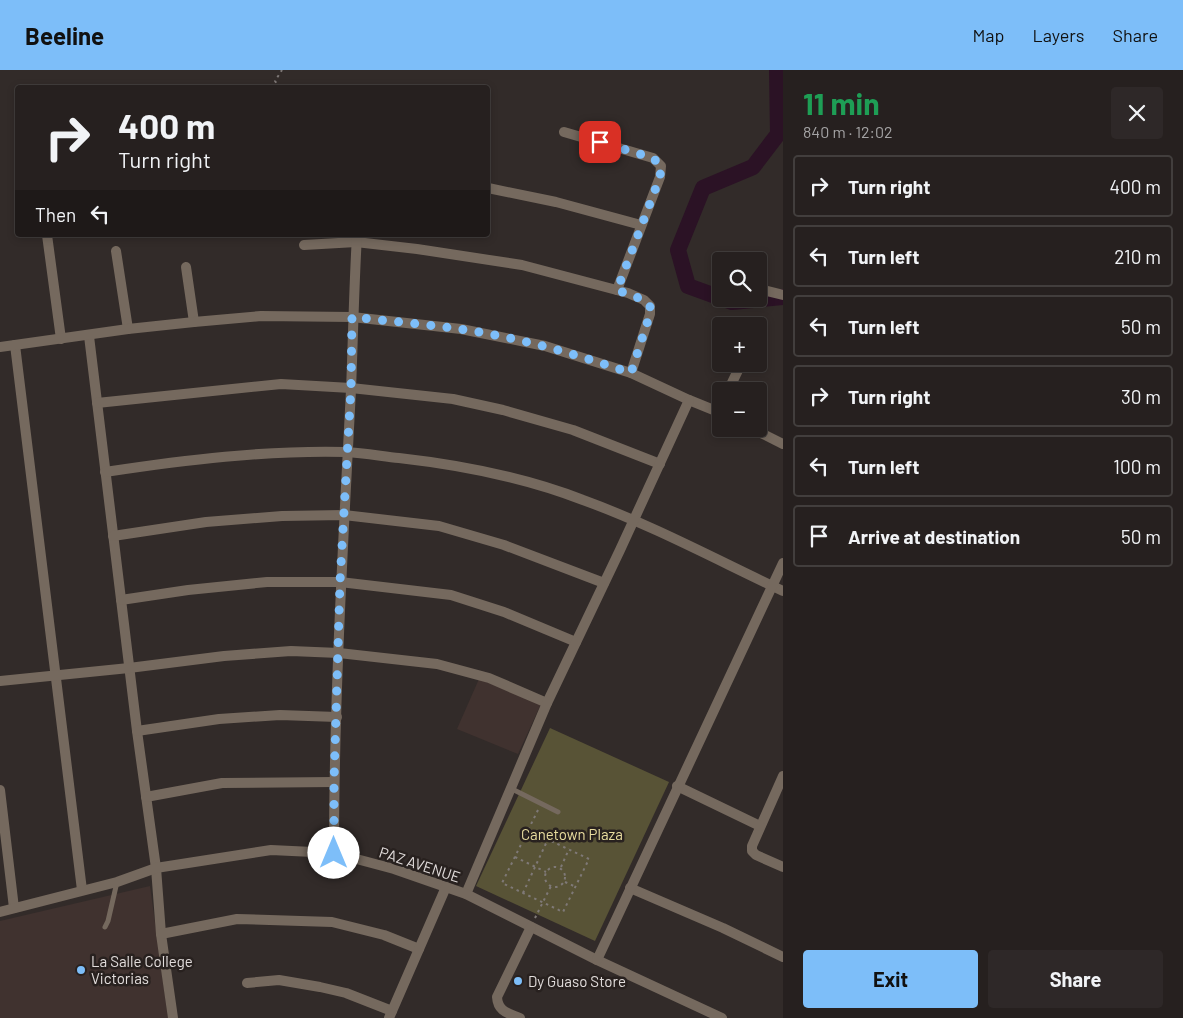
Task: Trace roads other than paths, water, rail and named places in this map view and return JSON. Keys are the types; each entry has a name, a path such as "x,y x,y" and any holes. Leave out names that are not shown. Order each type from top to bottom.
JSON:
{"street":[{"path":"564,132 653,158 661,166 660,177 617,290"},
{"path":"490,188 556,202 641,225"},
{"path":"46,237 61,338"},
{"path":"334,853 334,782 340,582 351,388 356,239"},
{"path":"304,245 356,239 522,265 617,290 644,300 650,306 650,314 631,373"},
{"path":"116,251 128,329"},
{"path":"186,267 194,322"},
{"path":"767,291 783,295"},
{"path":"0,347 128,329 260,316 352,317 461,329 527,342 631,373 689,400 712,407"},
{"path":"88,336 156,868 161,934 173,1018"},
{"path":"15,346 82,890"},
{"path":"97,403 281,384 351,388 453,399 503,410 573,430 660,464"},
{"path":"466,894 547,703 689,400"},
{"path":"767,436 783,444"},
{"path":"105,472 205,458 277,453 348,452 439,463 510,477 582,499 634,520 783,591"},
{"path":"113,536 206,522 282,516 344,515 440,526 504,545 604,583"},
{"path":"597,960 783,563"},
{"path":"121,600 188,590 267,582 340,582 451,595 504,612 576,642"},
{"path":"0,680 130,668 224,656 291,651 339,652 437,664 490,678 547,703"},
{"path":"137,731 219,719 280,715 337,717"},
{"path":"146,797 222,783 334,782"},
{"path":"782,782 760,826 752,846 752,851 756,855 783,867"},
{"path":"677,786 760,826"},
{"path":"0,790 14,908"},
{"name":"PAZ AVENUE","path":"0,912 117,882 156,868 271,850 334,853 394,869 466,894 597,960 722,1018"},
{"path":"247,983 279,980 320,987 346,993 391,1014 446,887"},
{"path":"630,888 783,956"},
{"path":"161,934 236,919 332,922 384,935 419,949"},
{"path":"520,1018 502,1010 498,1005 497,997 531,927"}],"lane":[{"path":"510,788 558,812"},
{"path":"105,928 117,882"}],"waterway":[{"path":"712,295 688,286 678,250 703,188 753,167 778,134 777,70"},
{"path":"767,299 783,297"}],"place":[{"name":"La Salle College Victorias","path":"81,970"},
{"name":"Dy Guaso Store","path":"518,981"}],"park label":[{"name":"Canetown Plaza","path":"572,834"}]}
